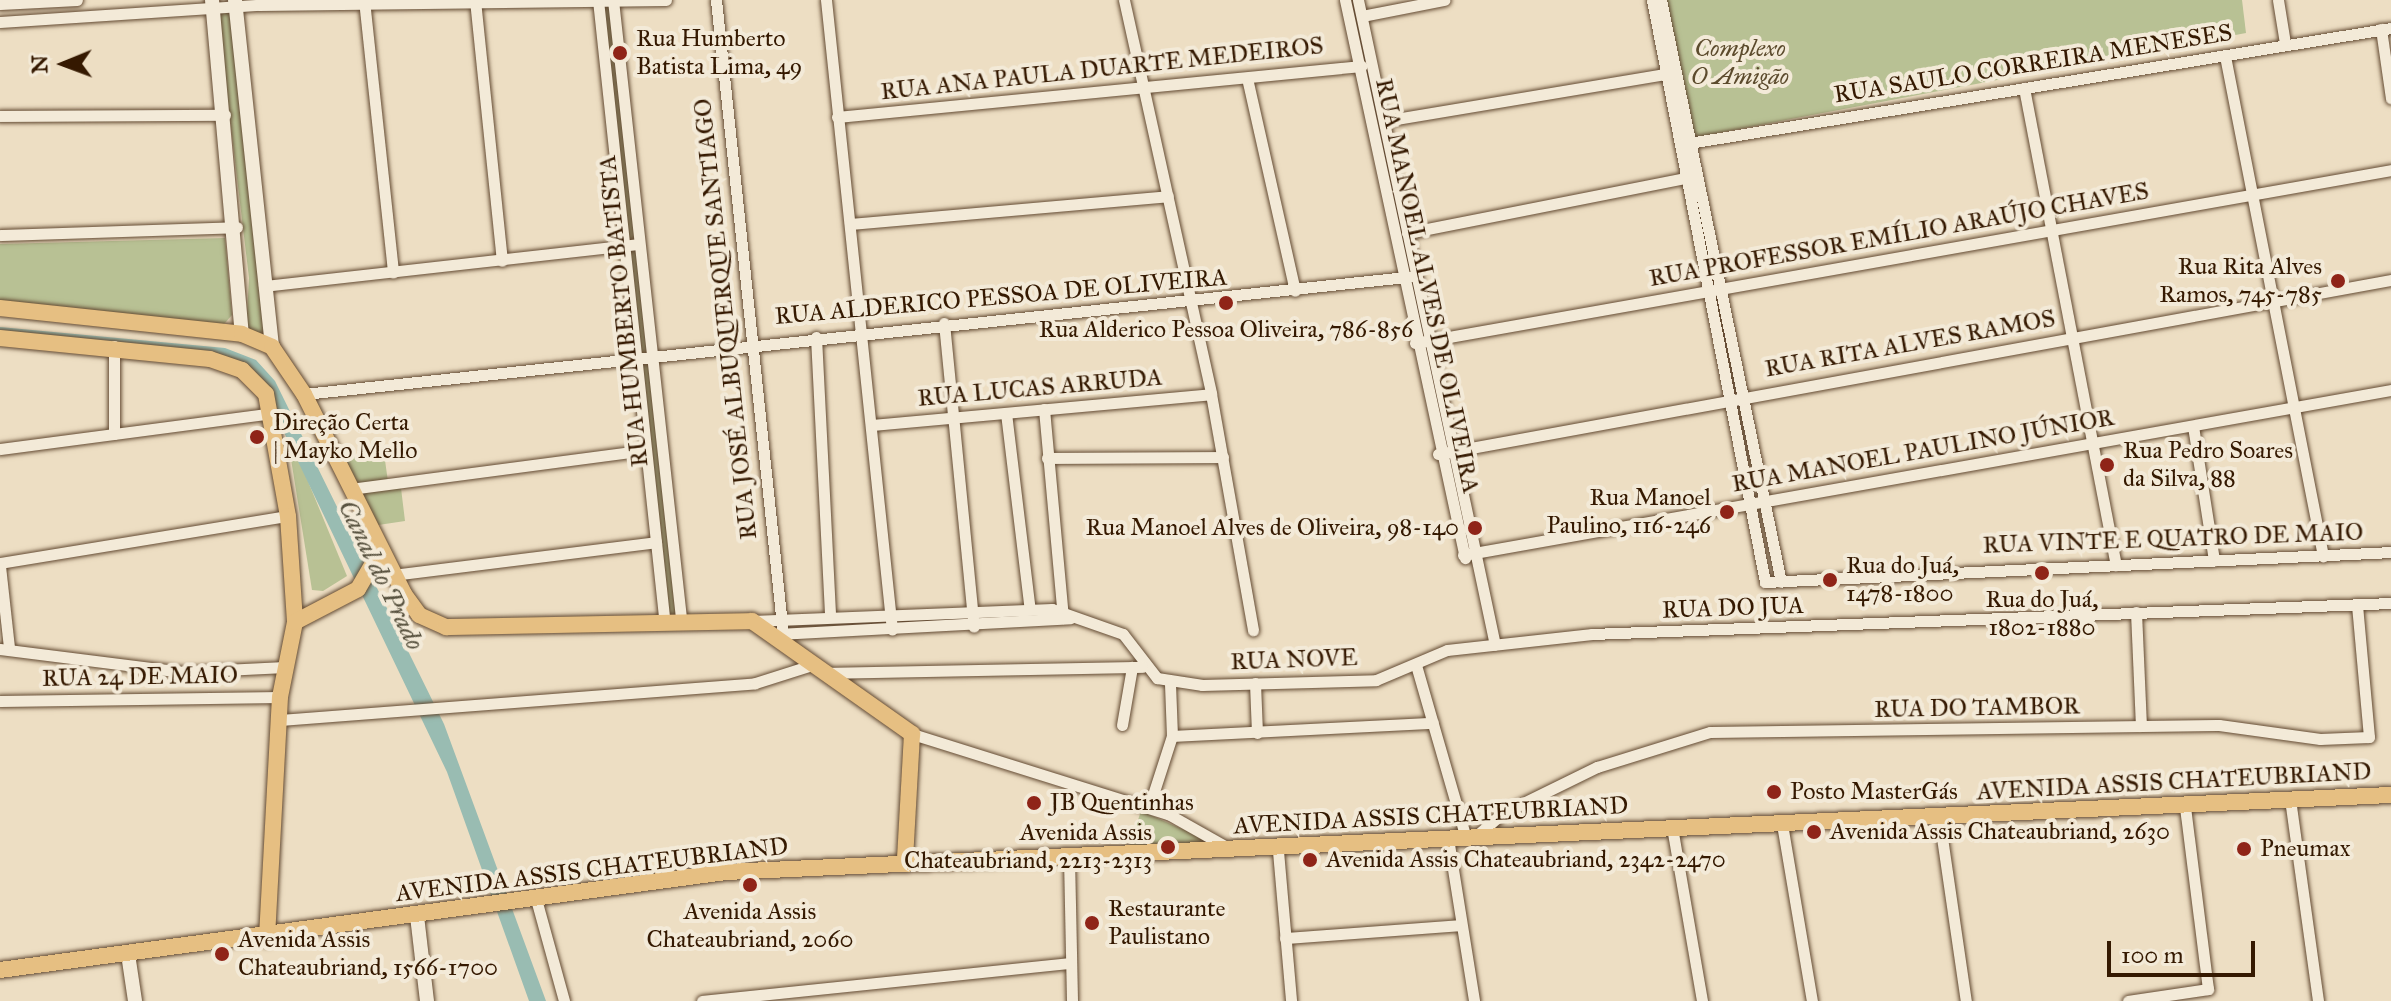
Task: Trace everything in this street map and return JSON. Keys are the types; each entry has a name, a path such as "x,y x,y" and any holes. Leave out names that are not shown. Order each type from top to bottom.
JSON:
{"main road":[{"path":"0,308 242,334 272,347 304,394 378,556 419,615 446,627 673,617 752,621 779,629 818,669 912,734 905,861"},
{"path":"0,338 114,346 242,370 259,382 273,413 288,516 295,622 280,697 267,939"},
{"path":"295,622 358,589 378,556"},
{"name":"AVENIDA ASSIS CHATEUBRIAND","path":"0,970 267,939 489,904 726,872 905,861 1278,851 1463,837 2391,795"}],"street":[{"path":"0,4 77,0"},
{"path":"0,22 213,3 666,0"},
{"name":"RUA JOSÉ ALBUQUERQUE SANTIAGO","path":"716,0 755,342 779,629"},
{"path":"826,0 892,630"},
{"path":"1124,0 1211,394 1253,630"},
{"name":"RUA MANOEL ALVES DE OLIVEIRA","path":"1345,0 1438,454 1495,645"},
{"name":"RUA MANOEL ALVES DE OLIVEIRA","path":"1358,0 1454,451 1468,554"},
{"path":"1362,16 1444,0"},
{"path":"1652,0 1687,143 1715,291 1728,400 1750,503"},
{"path":"1661,0 1672,73"},
{"path":"2278,0 2285,43"},
{"path":"364,1 393,272"},
{"path":"475,1 502,261"},
{"name":"RUA HUMBERTO BATISTA","path":"598,1 656,542 673,617"},
{"name":"RUA HUMBERTO BATISTA","path":"613,1 651,356 673,617"},
{"path":"213,3 237,227 242,334"},
{"path":"236,3 272,347"},
{"path":"2386,29 2391,98"},
{"name":"RUA SAULO CORREIRA MENESES","path":"1687,143 2225,56 2285,43 2386,29"},
{"path":"2225,56 2323,556"},
{"name":"RUA ANA PAULA DUARTE MEDEIROS","path":"837,117 1144,90 1371,64"},
{"path":"1384,121 1672,73"},
{"path":"1247,78 1295,291"},
{"path":"2024,88 2116,565"},
{"path":"0,116 225,115"},
{"path":"1687,143 1689,177 1743,397 1781,582"},
{"name":"RUA PROFESSOR EMÍLIO ARAÚJO CHAVES","path":"1415,343 2391,170"},
{"path":"1407,233 1689,177"},
{"path":"850,224 1168,196"},
{"path":"0,235 237,227"},
{"path":"264,286 639,244"},
{"name":"RUA ALDERICO PESSOA DE OLIVEIRA","path":"304,394 860,330 1189,303 1415,276"},
{"name":"RUA RITA ALVES RAMOS","path":"1438,454 2391,280"},
{"path":"944,323 974,627"},
{"path":"816,337 830,617"},
{"path":"114,346 114,434"},
{"name":"RUA MANOEL PAULINO JÚNIOR","path":"1468,554 2391,390"},
{"name":"RUA LUCAS ARRUDA","path":"872,425 1211,394"},
{"path":"1044,409 1066,617"},
{"path":"0,449 273,413"},
{"path":"1006,413 1030,610"},
{"path":"2193,426 2214,560"},
{"path":"350,489 645,450"},
{"path":"1047,458 1223,457"},
{"name":"RUA VINTE E QUATRO DE MAIO","path":"1750,503 1765,582 2391,552"},
{"path":"285,667 183,672 4,648 0,564 288,516"},
{"path":"392,575 656,542"},
{"name":"RUA DO JUA","path":"1416,665 1436,653 1592,634 2391,603"},
{"name":"RUA DO TAMBOR","path":"1463,837 1503,813 1597,767 1688,735 2141,726 2369,737 2357,605"},
{"path":"779,629 830,617 890,614 1030,610 1066,617 1123,634 1137,667 1122,725"},
{"path":"2136,612 2141,726"},
{"path":"779,629 974,627 1066,617"},
{"path":"1416,665 1463,837 1460,925 1474,1001"},
{"name":"RUA NOVE","path":"1170,683 1376,680 1416,665"},
{"path":"279,720 755,683 818,669 1137,667 1170,683 1172,736 1149,807"},
{"path":"1255,683 1257,733"},
{"name":"RUA 24 DE MAIO","path":"0,701 280,697"},
{"path":"1172,736 1433,723"},
{"path":"912,734 1149,807 1233,851"},
{"path":"2290,799 2318,1001"},
{"path":"2128,1001 2208,989 2185,806"},
{"path":"1939,817 1966,1001"},
{"path":"1782,824 1812,1001"},
{"path":"1672,827 1702,1001"},
{"path":"1278,851 1291,1001"},
{"path":"1069,857 1072,1001"},
{"path":"531,899 564,1001"},
{"path":"417,916 427,1001"},
{"path":"1285,938 1460,925"},
{"path":"128,954 135,1001"},
{"path":"702,1001 1070,963"}],"green space":[{"name":"Complexo O Amigão","path":"1661,0 2242,0 2246,33 1691,138"},
{"path":"611,5 636,241 626,242 601,6"},
{"path":"217,10 233,11 268,343 246,333 249,278"},
{"path":"225,238 232,315 218,331 0,310 0,244"},
{"path":"636,246 647,352 637,353 626,247"},
{"path":"649,358 678,615 666,614 639,360"},
{"path":"286,428 347,576 323,591 312,590"},
{"path":"384,453 389,489 401,488 405,521 365,527 333,458"},
{"path":"1141,811 1214,843 1128,850"}],"water":[{"path":"0,327 225,348 256,360 275,381 444,724 546,1001 529,1001 447,772 255,372 0,335"}],"place":[{"name":"Rua Humberto Batista Lima, 49","path":"620,53"},
{"name":"Rua Rita Alves Ramos, 745-785","path":"2338,281"},
{"name":"Rua Alderico Pessoa Oliveira, 786-856","path":"1226,303"},
{"name":"Direção Certa | Mayko Mello","path":"257,437"},
{"name":"Rua Pedro Soares da Silva, 88","path":"2107,465"},
{"name":"Rua Manoel Paulino, 116-246","path":"1727,512"},
{"name":"Rua Manoel Alves de Oliveira, 98-140","path":"1475,528"},
{"name":"Rua do Juá, 1802-1880","path":"2042,573"},
{"name":"Rua do Juá, 1478-1800","path":"1830,580"},
{"name":"Posto MasterGás","path":"1774,792"},
{"name":"JB Quentinhas","path":"1034,803"},
{"name":"Avenida Assis Chateaubriand, 2630","path":"1814,832"},
{"name":"Avenida Assis Chateaubriand, 2213-2313","path":"1168,847"},
{"name":"Pneumax","path":"2244,849"},
{"name":"Avenida Assis Chateaubriand, 2342-2470","path":"1310,860"},
{"name":"Avenida Assis Chateaubriand, 2060","path":"750,885"},
{"name":"Restaurante Paulistano","path":"1092,923"},
{"name":"Avenida Assis Chateaubriand, 1566-1700","path":"222,954"}],"water label":[{"name":"Canal do Prado","path":"381,575"}]}
